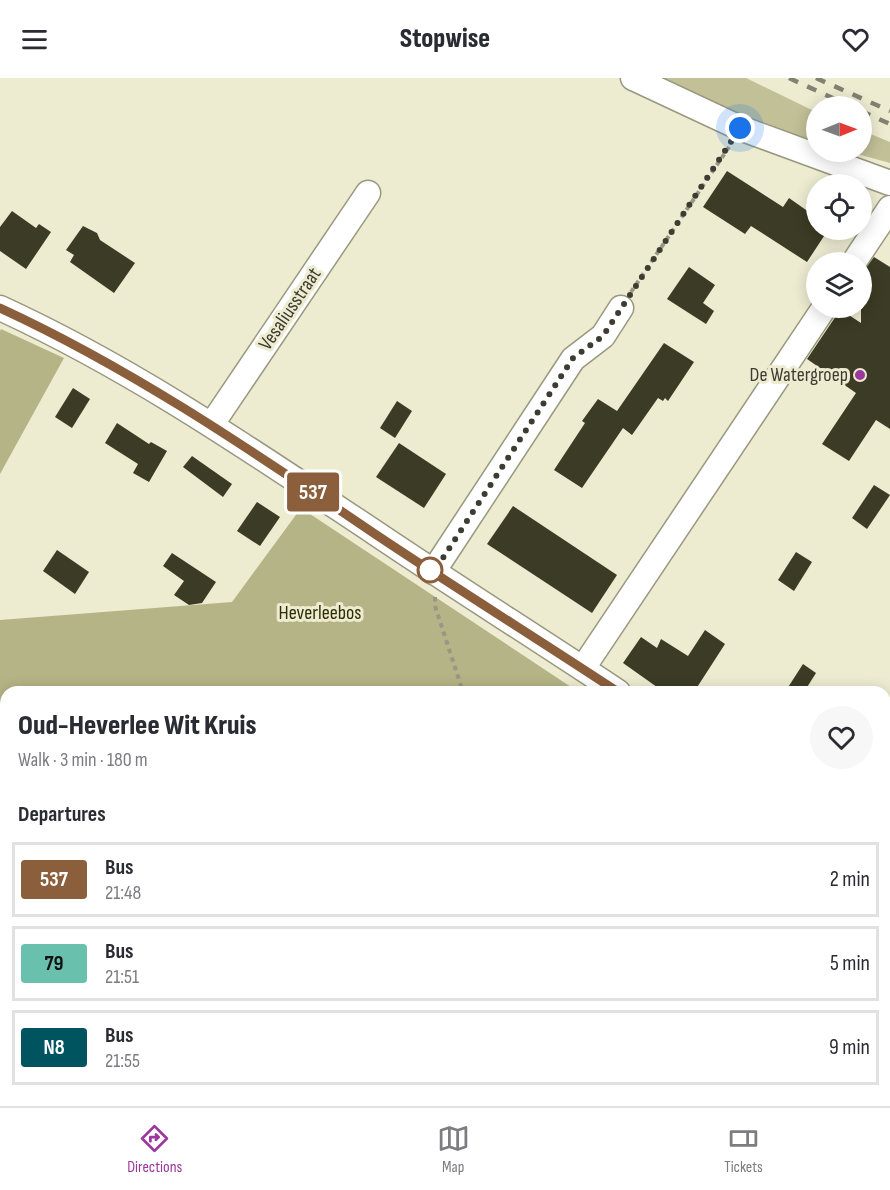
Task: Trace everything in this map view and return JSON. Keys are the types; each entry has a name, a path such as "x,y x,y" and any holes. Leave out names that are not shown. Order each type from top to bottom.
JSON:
{"street":[{"path":"633,78 740,128 890,183"},
{"name":"Vesaliusstraat","path":"212,424 368,193"},
{"path":"861,252 890,208"},
{"path":"0,308 65,338 212,424 433,572 609,686"},
{"path":"433,572 573,358 603,336 621,308"},
{"path":"583,668 817,318"}],"path":[{"path":"621,308 740,128"},
{"path":"433,572 435,606 461,686"}],"green space":[{"path":"659,78 746,78 806,107 806,139 746,122"},
{"path":"872,135 890,142 890,163 872,158"},
{"path":"1,329 64,358 0,474 0,331"},
{"name":"Heverleebos","path":"301,508 569,686 0,686 0,620 232,602"}],"building":[{"path":"727,171 783,207 789,198 806,210 806,240 821,240 814,252 806,252 806,261 751,226 745,234 703,207"},
{"path":"12,211 36,228 39,224 51,232 26,269 0,251 0,227"},
{"path":"83,226 97,233 100,240 135,263 114,293 70,262 74,255 66,250"},
{"name":"De Watergroep","path":"874,257 890,267 890,429 876,420 849,461 822,444 856,393 807,359 835,318 853,318 861,323 861,318 872,318 872,260"},
{"path":"689,267 715,285 703,303 714,311 706,324 667,299"},
{"path":"664,343 694,362 668,401 665,398 663,401 658,398 632,435 623,428 582,488 554,470 585,423 582,421 598,399 617,411"},
{"path":"73,388 90,399 72,428 55,417"},
{"path":"397,401 412,411 395,438 380,428"},
{"path":"117,423 149,444 151,442 167,451 149,482 133,473 138,464 105,443"},
{"path":"399,443 446,474 424,508 376,477"},
{"path":"192,456 232,484 223,497 183,467"},
{"path":"874,485 890,495 867,529 852,518"},
{"path":"257,502 280,517 260,546 237,531"},
{"path":"513,506 617,575 592,613 487,544"},
{"path":"57,550 89,572 75,594 43,571"},
{"path":"796,552 812,562 794,591 778,580"},
{"path":"172,553 216,582 202,603 189,605 174,595 184,581 163,566"},
{"path":"705,630 725,644 698,686 656,686 623,663 641,637 657,648 661,639 688,656"},
{"path":"803,664 816,673 808,686 789,686"}],"railway":[{"path":"789,78 828,96"},
{"path":"816,78 890,111"},
{"path":"872,116 890,124"}],"bus line":[{"name":"537","path":"0,308 65,338 212,424 433,572 609,686"}],"place":[{"name":"De Watergroep","path":"860,375"}],"route":[{"path":"430,570 433,572 441,561 573,358 603,336 740,128"}]}
